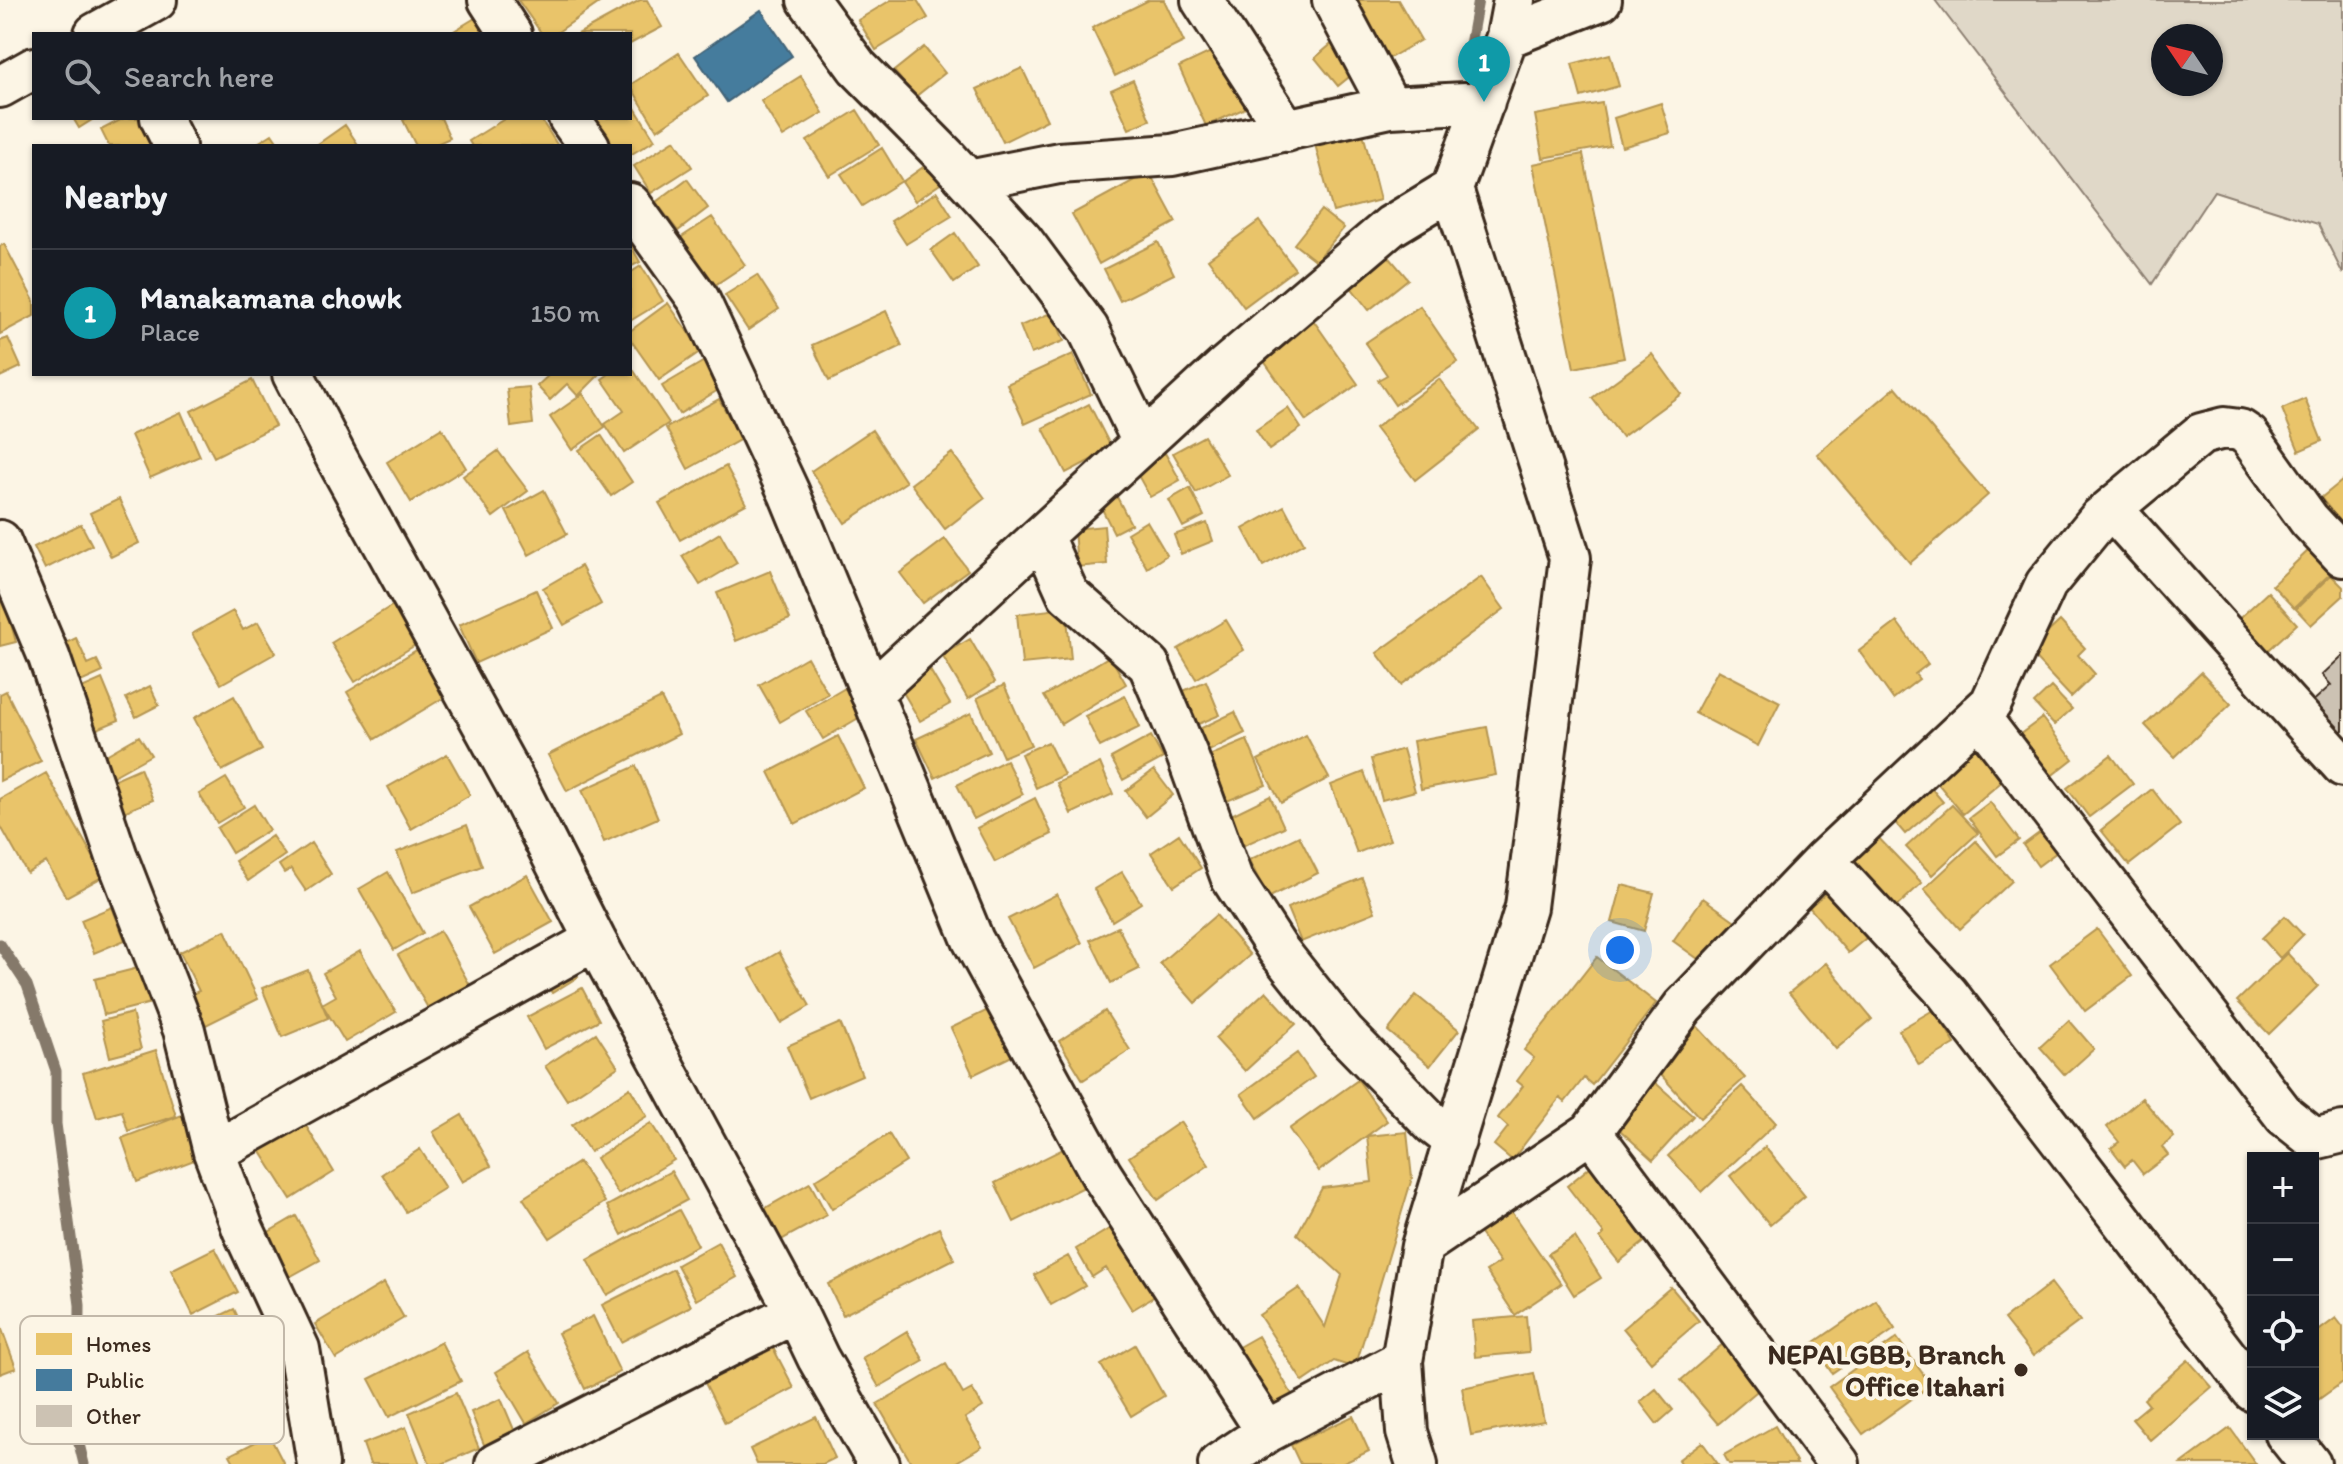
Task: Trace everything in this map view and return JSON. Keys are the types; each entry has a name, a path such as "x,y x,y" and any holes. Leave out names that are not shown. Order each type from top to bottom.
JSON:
{"street":[{"path":"108,31 156,0"},
{"path":"489,0 510,32"},
{"path":"808,0 857,67 1022,240 1088,329 1143,442"},
{"path":"1202,0 1287,131"},
{"path":"1333,0 1390,107"},
{"path":"1417,1464 1407,1432 1402,1361 1422,1246 1526,907 1570,558 1452,189 1510,18 1601,0"},
{"path":"0,87 32,69"},
{"path":"968,181 1059,163 1172,155 1390,107 1484,102"},
{"path":"162,120 174,144"},
{"path":"570,120 588,144"},
{"path":"871,693 1226,366 1391,226 1452,189"},
{"path":"632,207 699,300 789,493 973,940 1101,1174 1267,1432"},
{"path":"294,376 517,786 595,940 818,1358 879,1464"},
{"path":"1422,1246 1591,1132 1683,1007 1824,860 1991,703 2046,584 2100,518 2201,434 2224,428 2240,430 2249,436 2309,520 2343,556"},
{"path":"2112,509 2343,766"},
{"path":"1042,536 1068,594 1149,665 1187,755 1232,879 1278,950 1344,1033 1433,1124 1455,1141"},
{"path":"0,541 49,657 118,860 184,1030 214,1152 243,1229 284,1316"},
{"path":"1978,715 2285,1116 2314,1139 2343,1132"},
{"path":"1824,860 1947,993 2247,1383"},
{"path":"214,1152 595,940"},
{"path":"1591,1132 1839,1464"},
{"path":"496,1464 796,1312"},
{"path":"284,1317 299,1349 318,1464"},
{"path":"1219,1464 1267,1432 1402,1361"},
{"path":"2291,1440 2310,1464"}],"shaded area":[{"path":"1935,0 2343,0 2343,274 2318,224 2214,191 2152,284"}],"building: Homes":[{"path":"518,0 596,0 599,3 558,32 541,32"},
{"path":"640,0 647,0 662,27 632,43 632,32 582,32"},
{"path":"891,0 917,0 928,18 876,50 858,20"},
{"path":"1149,0 1164,0 1184,42 1115,76 1092,28"},
{"path":"1344,0 1398,0 1421,40 1381,63"},
{"path":"475,18 484,32 452,32"},
{"path":"1335,41 1359,69 1338,86 1315,58"},
{"path":"924,47 945,73 915,97 894,71"},
{"path":"1215,50 1226,74 1234,70 1250,106 1206,126 1179,67"},
{"path":"679,53 708,96 657,130 632,84"},
{"path":"1610,54 1619,86 1581,97 1572,64"},
{"path":"1022,68 1047,120 1003,142 977,89"},
{"path":"801,76 823,113 783,137 761,101"},
{"path":"1133,80 1150,120 1129,129 1111,90"},
{"path":"632,103 655,140 632,154 632,144 611,144 595,120 632,120"},
{"path":"1602,103 1610,146 1543,158 1535,115"},
{"path":"1661,103 1670,133 1622,147 1614,118"},
{"path":"857,110 879,145 829,176 807,141"},
{"path":"74,120 92,120 79,128"},
{"path":"120,120 145,120 157,144 108,144 101,130"},
{"path":"403,120 442,120 450,138 436,144 415,144"},
{"path":"503,120 541,120 557,144 471,144 469,141"},
{"path":"1360,121 1380,200 1333,212 1312,133"},
{"path":"345,125 358,144 318,144"},
{"path":"272,134 279,144 256,144"},
{"path":"675,140 692,167 651,193 634,166"},
{"path":"882,148 902,181 862,206 841,174"},
{"path":"1583,154 1624,358 1574,368 1533,164"},
{"path":"929,163 943,182 915,201 902,182"},
{"path":"1149,172 1176,222 1099,264 1072,214"},
{"path":"687,179 708,208 678,231 656,202"},
{"path":"937,192 952,216 906,244 891,221"},
{"path":"1321,210 1344,228 1316,261 1294,244"},
{"path":"712,217 745,265 706,291 674,242"},
{"path":"1259,221 1295,269 1244,307 1208,259"},
{"path":"955,233 978,267 954,283 931,250"},
{"path":"1158,242 1174,274 1120,301 1104,269"},
{"path":"4,244 32,297 32,317 0,334 0,246"},
{"path":"632,248 640,262 632,266"},
{"path":"1384,251 1408,279 1369,310 1346,281"},
{"path":"641,266 663,301 632,320 632,272"},
{"path":"757,275 779,309 748,330 725,295"},
{"path":"668,303 701,351 659,380 632,342 632,330"},
{"path":"1420,306 1458,362 1395,405 1378,380 1387,375 1365,343"},
{"path":"886,311 902,346 829,381 812,345"},
{"path":"1053,312 1064,341 1031,354 1020,326"},
{"path":"1311,317 1358,384 1306,421 1259,354"},
{"path":"8,338 21,367 0,377 0,341"},
{"path":"1073,354 1091,394 1025,424 1007,384"},
{"path":"1652,354 1681,394 1622,437 1592,398"},
{"path":"706,360 723,387 679,414 662,386"},
{"path":"632,368 669,423 624,453 605,424 624,411 602,379 606,376 632,376"},
{"path":"548,376 598,376 578,396 567,384 550,400 537,386"},
{"path":"1439,379 1479,430 1415,480 1375,428"},
{"path":"252,380 275,426 214,457 191,411"},
{"path":"529,387 533,424 511,427 507,389"},
{"path":"1896,387 1988,495 1910,563 1817,454"},
{"path":"583,394 605,427 572,450 550,417"},
{"path":"719,399 741,439 688,469 666,428"},
{"path":"2305,399 2322,441 2299,451 2282,409"},
{"path":"1089,404 1112,449 1066,473 1043,428"},
{"path":"1288,408 1301,428 1269,450 1256,430"},
{"path":"181,412 200,456 150,478 131,435"},
{"path":"442,428 466,468 411,502 387,462"},
{"path":"872,430 906,482 845,523 811,471"},
{"path":"601,435 632,482 611,496 579,450"},
{"path":"1204,436 1228,475 1196,493 1173,453"},
{"path":"498,451 528,491 493,517 463,476"},
{"path":"952,453 985,498 945,529 911,484"},
{"path":"1165,453 1180,480 1150,497 1135,470"},
{"path":"726,466 746,504 680,540 659,503"},
{"path":"2343,480 2343,525 2321,498"},
{"path":"1190,488 1204,516 1183,527 1169,500"},
{"path":"544,490 567,534 529,555 506,511"},
{"path":"1117,497 1131,524 1114,533 1100,505"},
{"path":"119,499 139,543 111,557 90,513"},
{"path":"1284,506 1304,543 1263,566 1243,529"},
{"path":"1147,521 1167,555 1147,568 1127,533"},
{"path":"1207,523 1213,541 1181,554 1174,535"},
{"path":"81,524 92,545 45,569 34,547"},
{"path":"1104,526 1107,564 1077,567 1074,529"},
{"path":"720,533 737,563 700,585 682,556"},
{"path":"945,539 968,570 923,603 900,573"},
{"path":"2311,548 2333,571 2294,608 2272,585"},
{"path":"581,566 601,604 564,625 543,588"},
{"path":"770,571 790,619 736,641 717,593"},
{"path":"2331,575 2343,587 2343,596 2311,625 2296,609"},
{"path":"1481,577 1504,609 1401,685 1377,653"},
{"path":"536,590 553,628 476,663 459,625"},
{"path":"2268,592 2297,624 2260,658 2231,626"},
{"path":"4,599 16,642 0,646 0,600"},
{"path":"393,605 417,644 355,682 331,643"},
{"path":"1066,608 1071,659 1022,664 1017,614"},
{"path":"233,611 243,630 258,622 276,653 221,684 192,634"},
{"path":"1226,620 1244,650 1196,679 1178,649"},
{"path":"2060,621 2085,648 2078,655 2095,674 2071,697 2028,651"},
{"path":"1897,622 1928,664 1915,674 1919,679 1893,699 1859,651"},
{"path":"76,638 88,664 97,660 103,672 74,685 57,647"},
{"path":"970,639 995,682 968,699 942,655"},
{"path":"420,648 448,695 375,739 347,692"},
{"path":"1110,656 1126,684 1061,724 1044,696"},
{"path":"807,657 828,694 780,722 759,685"},
{"path":"930,670 950,704 920,721 900,687"},
{"path":"1718,670 1780,702 1758,746 1695,713"},
{"path":"2201,672 2231,704 2175,757 2145,725"},
{"path":"102,679 119,720 83,735 66,695"},
{"path":"1206,681 1220,715 1196,725 1181,692"},
{"path":"1004,685 1031,745 1003,757 977,698"},
{"path":"150,686 159,705 136,717 126,698"},
{"path":"2051,687 2072,709 2054,725 2034,703"},
{"path":"845,688 862,716 823,739 806,711"},
{"path":"6,691 41,761 0,781 0,694"},
{"path":"234,696 262,750 222,771 194,718"},
{"path":"1125,696 1140,727 1100,747 1085,716"},
{"path":"661,698 679,734 567,791 548,755"},
{"path":"1235,712 1245,733 1203,754 1193,732"},
{"path":"971,713 989,752 935,778 916,739"},
{"path":"2042,718 2073,759 2050,777 2019,735"},
{"path":"1487,727 1496,775 1421,789 1413,741"},
{"path":"1306,735 1329,778 1281,803 1258,760"},
{"path":"139,736 151,755 110,778 99,759"},
{"path":"838,736 864,788 795,824 769,772"},
{"path":"1151,736 1163,758 1123,780 1111,758"},
{"path":"1973,737 2006,778 1963,814 1935,780"},
{"path":"1247,740 1266,785 1227,801 1209,756"},
{"path":"1048,742 1064,775 1036,788 1021,754"},
{"path":"1403,749 1415,791 1382,800 1371,759"},
{"path":"447,754 470,795 411,829 388,787"},
{"path":"2111,755 2133,784 2089,817 2067,788"},
{"path":"1006,760 1023,794 974,819 957,785"},
{"path":"1100,763 1113,794 1071,814 1057,783"},
{"path":"636,766 658,818 604,842 582,790"},
{"path":"140,768 153,800 121,813 108,782"},
{"path":"1154,770 1173,795 1146,817 1126,791"},
{"path":"1364,772 1390,840 1357,853 1331,785"},
{"path":"46,773 104,876 66,897 46,862 27,873 0,825 0,799"},
{"path":"1920,775 1943,802 1905,834 1882,807"},
{"path":"226,778 244,807 217,823 199,794"},
{"path":"2152,789 2180,825 2129,865 2101,830"},
{"path":"1270,796 1284,827 1240,847 1227,817"},
{"path":"1035,798 1052,834 995,862 977,828"},
{"path":"1990,802 2019,840 1997,856 1969,818"},
{"path":"254,805 269,830 232,853 217,828"},
{"path":"1952,805 1978,833 1932,875 1906,847"},
{"path":"467,825 482,866 412,893 397,852"},
{"path":"2046,828 2061,849 2038,866 2023,845"},
{"path":"1872,831 1922,883 1895,908 1845,857"},
{"path":"1179,834 1201,868 1174,886 1151,853"},
{"path":"272,836 285,855 248,881 235,861"},
{"path":"1299,836 1318,873 1268,898 1249,860"},
{"path":"1976,841 2012,881 1960,929 1924,889"},
{"path":"311,843 331,874 306,891 291,869 284,873 279,865"},
{"path":"388,872 423,933 394,950 359,889"},
{"path":"1122,872 1141,903 1112,921 1094,889"},
{"path":"527,875 553,922 495,954 469,907"},
{"path":"1362,878 1375,912 1301,942 1287,908"},
{"path":"1622,885 1654,893 1644,931 1612,922"},
{"path":"1832,888 1871,934 1848,953 1809,907"},
{"path":"1057,894 1082,943 1034,968 1008,919"},
{"path":"1703,898 1738,923 1708,966 1673,941"},
{"path":"112,907 125,940 94,953 81,920"},
{"path":"1216,915 1250,955 1195,1003 1160,963"},
{"path":"2285,916 2303,935 2280,958 2262,938"},
{"path":"1118,927 1139,969 1111,983 1090,940"},
{"path":"2097,929 2132,976 2085,1011 2050,964"},
{"path":"225,930 258,999 202,1027 187,996 199,991 180,952"},
{"path":"440,931 471,987 429,1010 398,955"},
{"path":"360,951 396,1012 345,1042 322,1004 336,996 323,973"},
{"path":"779,952 810,1006 781,1023 750,969"},
{"path":"2287,953 2318,986 2269,1034 2237,1001"},
{"path":"1597,957 1656,1003 1592,1085 1584,1078 1565,1102 1560,1098 1512,1160 1494,1145 1508,1127 1498,1118 1523,1086 1517,1081 1534,1058 1524,1050"},
{"path":"568,959 578,977 552,993 542,975"},
{"path":"1826,963 1872,1019 1836,1049 1789,993"},
{"path":"142,967 151,1003 104,1015 95,979"},
{"path":"308,970 328,1018 282,1037 262,988"},
{"path":"582,988 599,1020 544,1049 527,1017"},
{"path":"1266,991 1296,1024 1245,1071 1215,1038"},
{"path":"1416,995 1459,1030 1430,1066 1388,1031"},
{"path":"990,1009 1012,1056 973,1075 951,1028"},
{"path":"1935,1009 1955,1044 1919,1065 1899,1030"},
{"path":"1105,1011 1130,1050 1083,1080 1059,1041"},
{"path":"132,1013 141,1049 110,1057 101,1021"},
{"path":"2069,1020 2094,1049 2065,1075 2040,1047"},
{"path":"840,1023 862,1075 809,1098 787,1046"},
{"path":"1696,1025 1745,1078 1700,1118 1652,1065"},
{"path":"596,1033 618,1067 567,1100 545,1066"},
{"path":"156,1050 176,1116 128,1131 122,1111 97,1118 83,1073"},
{"path":"1297,1053 1314,1077 1258,1118 1241,1094"},
{"path":"1650,1078 1693,1116 1653,1160 1611,1122"},
{"path":"1358,1080 1387,1121 1319,1171 1289,1129"},
{"path":"1742,1086 1776,1123 1702,1192 1668,1156"},
{"path":"630,1088 647,1116 590,1152 572,1125"},
{"path":"2142,1098 2174,1137 2162,1147 2168,1155 2143,1174 2132,1160 2125,1166 2111,1148 2119,1142 2107,1127"},
{"path":"182,1115 197,1159 137,1182 122,1138"},
{"path":"462,1115 491,1166 462,1182 433,1132"},
{"path":"300,1116 334,1172 291,1199 256,1144"},
{"path":"1180,1122 1209,1165 1158,1200 1129,1157"},
{"path":"651,1123 674,1160 618,1194 596,1158"},
{"path":"1407,1132 1412,1178 1355,1368 1334,1361 1303,1382 1259,1315 1299,1288 1325,1327 1342,1275 1297,1234 1322,1188 1372,1182 1367,1136"},
{"path":"889,1134 906,1162 832,1209 815,1180"},
{"path":"1071,1145 1090,1184 1014,1222 995,1183"},
{"path":"1765,1147 1805,1196 1770,1225 1730,1176"},
{"path":"420,1149 445,1188 406,1212 382,1174"},
{"path":"579,1162 605,1202 550,1238 523,1198"},
{"path":"1596,1162 1653,1235 1619,1262 1600,1238 1604,1234 1567,1186"},
{"path":"671,1171 687,1200 622,1235 607,1206"},
{"path":"810,1183 827,1215 774,1244 757,1213"},
{"path":"1508,1207 1561,1284 1515,1315 1486,1271 1500,1262 1476,1228"},
{"path":"679,1210 698,1245 607,1295 588,1260"},
{"path":"296,1216 320,1260 284,1280 260,1237"},
{"path":"1119,1223 1160,1293 1132,1310 1106,1268 1092,1277 1076,1249"},
{"path":"939,1228 954,1259 843,1315 828,1284"},
{"path":"1575,1237 1601,1278 1574,1295 1548,1254"},
{"path":"718,1242 737,1277 696,1300 677,1265"},
{"path":"215,1248 238,1292 193,1315 171,1270"},
{"path":"1068,1256 1085,1286 1051,1305 1034,1275"},
{"path":"673,1269 691,1306 621,1342 602,1305"},
{"path":"384,1283 404,1318 336,1359 315,1324"},
{"path":"2051,1283 2080,1321 2033,1356 2004,1319"},
{"path":"1671,1287 1699,1321 1651,1362 1623,1328"},
{"path":"1876,1300 1895,1329 1832,1373 1812,1344"},
{"path":"234,1309 237,1316 219,1316"},
{"path":"593,1316 620,1372 585,1389 558,1333"},
{"path":"1526,1316 1529,1352 1475,1357 1472,1321"},
{"path":"2336,1318 2343,1327 2343,1382 2319,1399 2319,1368 2319,1331"},
{"path":"0,1324 16,1368 0,1374"},
{"path":"907,1331 924,1361 879,1387 862,1358"},
{"path":"1258,1336 1294,1398 1271,1411 1235,1349"},
{"path":"1897,1338 1931,1385 1863,1434 1829,1387"},
{"path":"441,1342 461,1381 389,1417 369,1379"},
{"path":"1724,1343 1762,1387 1718,1424 1681,1380"},
{"path":"771,1344 794,1388 725,1423 703,1379"},
{"path":"1135,1345 1164,1396 1131,1416 1101,1365"},
{"path":"528,1352 559,1403 526,1423 496,1372"},
{"path":"2188,1360 2212,1387 2150,1440 2132,1419 2149,1405 2144,1399"},
{"path":"946,1364 963,1394 972,1389 983,1407 965,1418 982,1447 953,1464 912,1464 877,1404"},
{"path":"1534,1373 1544,1421 1471,1435 1462,1388"},
{"path":"1656,1389 1673,1410 1657,1424 1640,1402"},
{"path":"456,1393 479,1448 442,1464 430,1464 409,1413"},
{"path":"501,1399 518,1439 487,1452 471,1412"},
{"path":"1353,1416 1369,1451 1342,1464 1300,1464 1291,1445"},
{"path":"816,1417 835,1458 823,1464 757,1464 750,1449"},
{"path":"1775,1426 1797,1464 1729,1464 1724,1455"},
{"path":"406,1427 420,1464 370,1464 363,1444"},
{"path":"2230,1428 2256,1464 2181,1464"},
{"path":"1702,1442 1718,1464 1681,1464 1678,1460"},
{"path":"251,1444 274,1444 284,1464 235,1464 230,1455"}],"building: Public":[{"path":"761,10 792,56 727,102 695,56"}],"building: Other":[{"path":"2343,655 2343,730 2337,735 2309,705 2331,685 2322,675"}],"waterway":[{"path":"1466,67 1478,0"},
{"path":"0,944 27,985 56,1071 56,1124 80,1316"},
{"path":"79,1444 84,1464"}],"place":[{"name":"Manakamana chowk","path":"1484,102"},
{"name":"NEPALGBB, Branch Office Itahari","path":"2021,1370"}]}
